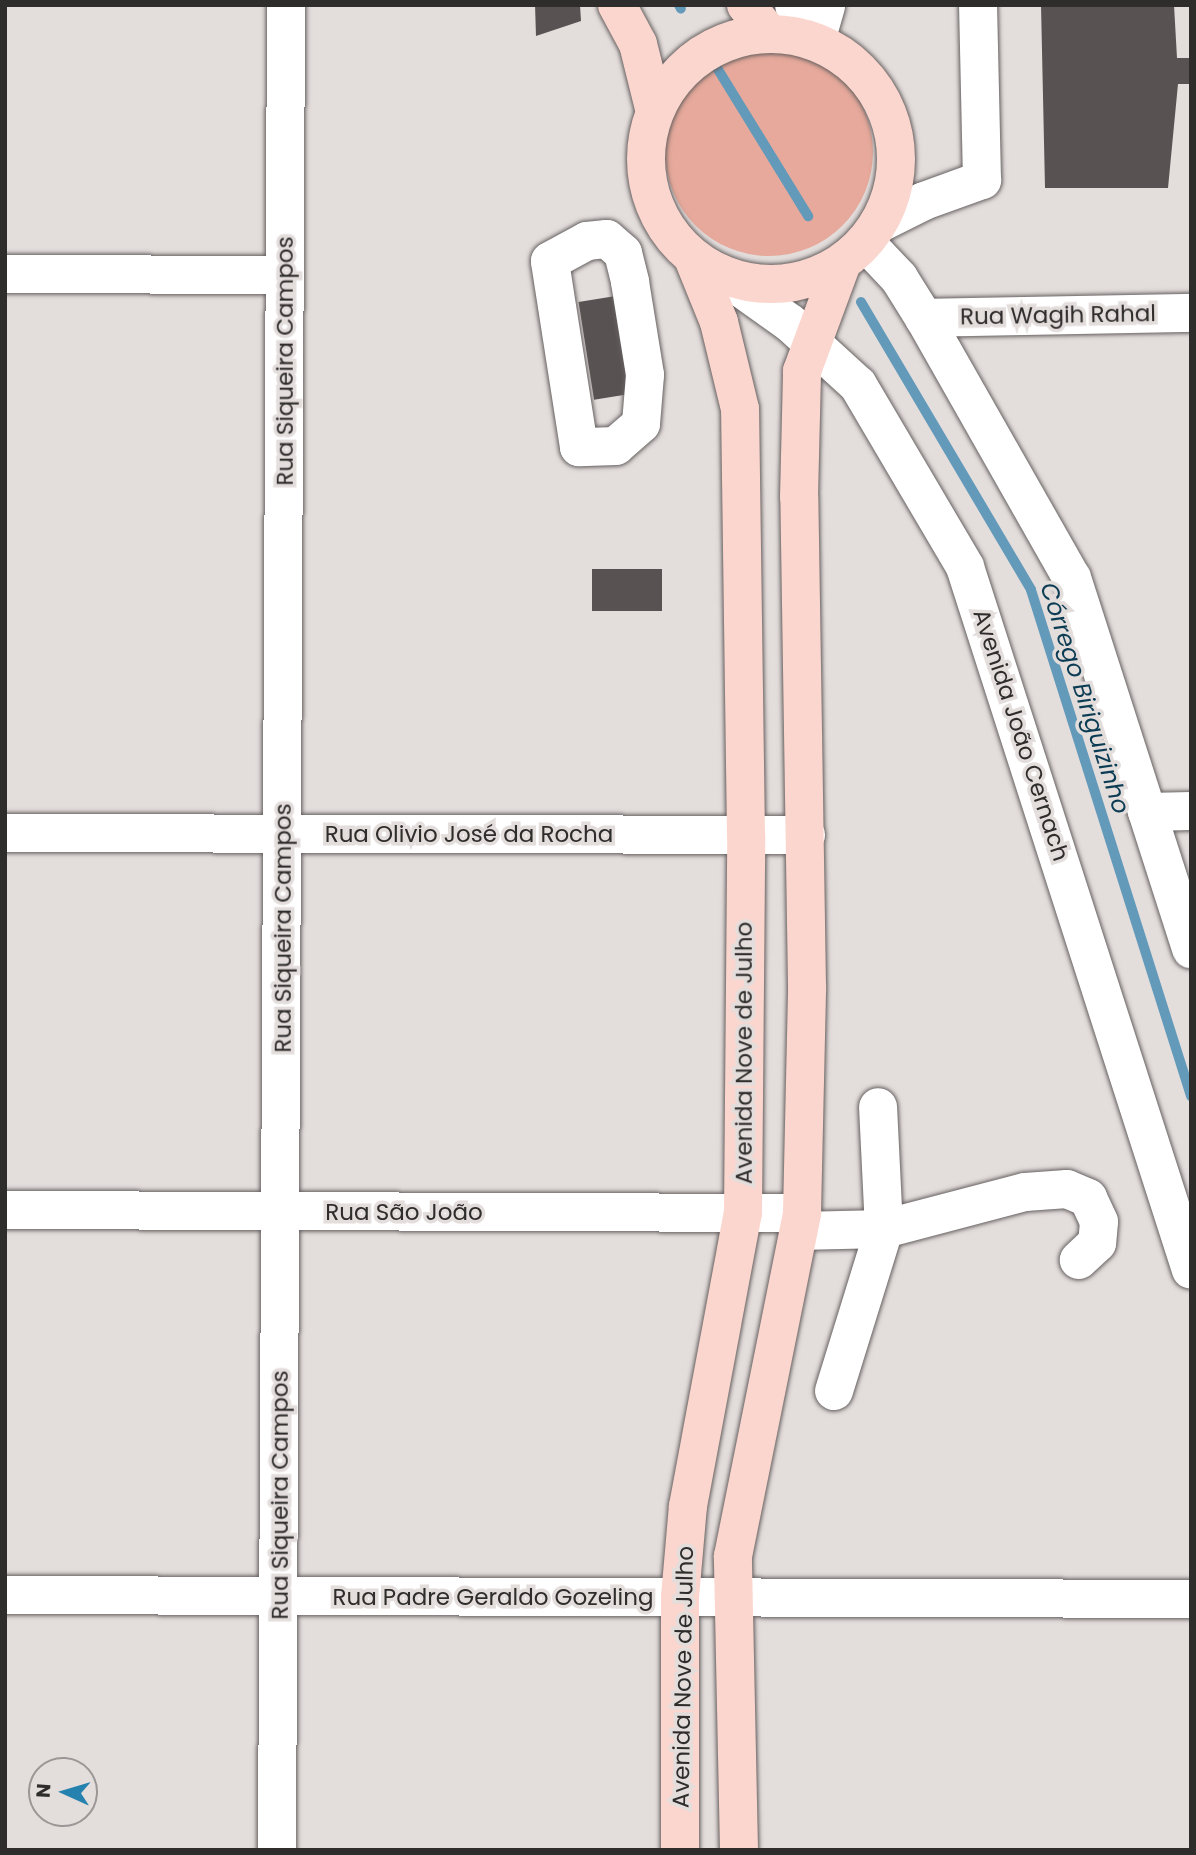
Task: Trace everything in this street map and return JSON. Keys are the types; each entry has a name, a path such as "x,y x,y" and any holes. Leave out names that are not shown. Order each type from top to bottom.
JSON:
{"main road":[{"path":"617,5 638,44 654,108 647,179 663,223 709,267 754,283 785,284 814,277 862,243"},
{"path":"654,108 680,73 705,52 736,38 785,24"},
{"name":"Avenida Nove de Julho","path":"739,1850 731,1598 733,1556 800,1222 806,835 799,497 802,371 811,341 862,243 888,204 897,156 886,108 858,68 785,24"},
{"name":"Avenida Nove de Julho","path":"680,1850 680,1597 688,1506 743,1213 746,835 740,409 709,267"}],"street":[{"name":"Rua Siqueira Campos","path":"277,1850 286,5"},
{"path":"785,24 827,5"},
{"path":"978,5 982,180 924,201 862,243 899,278 1072,578 1191,948"},
{"path":"607,239 623,253 645,375 641,424 616,446 579,447 550,261 587,241 607,239"},
{"name":"Avenida João Cernach","path":"709,267 811,341 858,385 965,567 1191,1270"},
{"path":"5,274 285,275"},
{"name":"Rua Wagih Rahal","path":"924,318 1191,313"},
{"path":"1147,812 1191,811"},
{"name":"Rua Olivio José da Rocha","path":"5,833 806,835"},
{"path":"834,1391 884,1229 878,1107"},
{"name":"Rua São João","path":"5,1210 743,1213 800,1222 884,1229 1026,1192 1067,1189 1088,1198 1099,1222 1097,1242 1079,1260"},
{"name":"Rua Padre Geraldo Gozeling","path":"5,1595 1191,1600"}],"shaded area":[{"path":"769,48 809,56 827,65 843,78 856,94 865,112 873,152 865,192 856,210 843,226 827,239 809,248 769,256 729,248 711,239 695,226 682,210 673,192 665,152 673,112 682,94 695,78 711,65 729,56"}],"building":[{"path":"535,5 580,5 581,21 536,36"},
{"path":"1041,5 1174,5 1177,58 1191,58 1191,84 1178,84 1168,188 1045,188"},
{"path":"622,295 637,393 594,400 579,302"},
{"path":"592,569 662,569 662,611 592,611"}],"waterway":[{"name":"Córrego Biriguizinho","path":"679,5 681,9"},
{"name":"Córrego Biriguizinho","path":"714,63 808,216"},
{"name":"Córrego Biriguizinho","path":"861,302 1031,590 1191,1096"}]}
